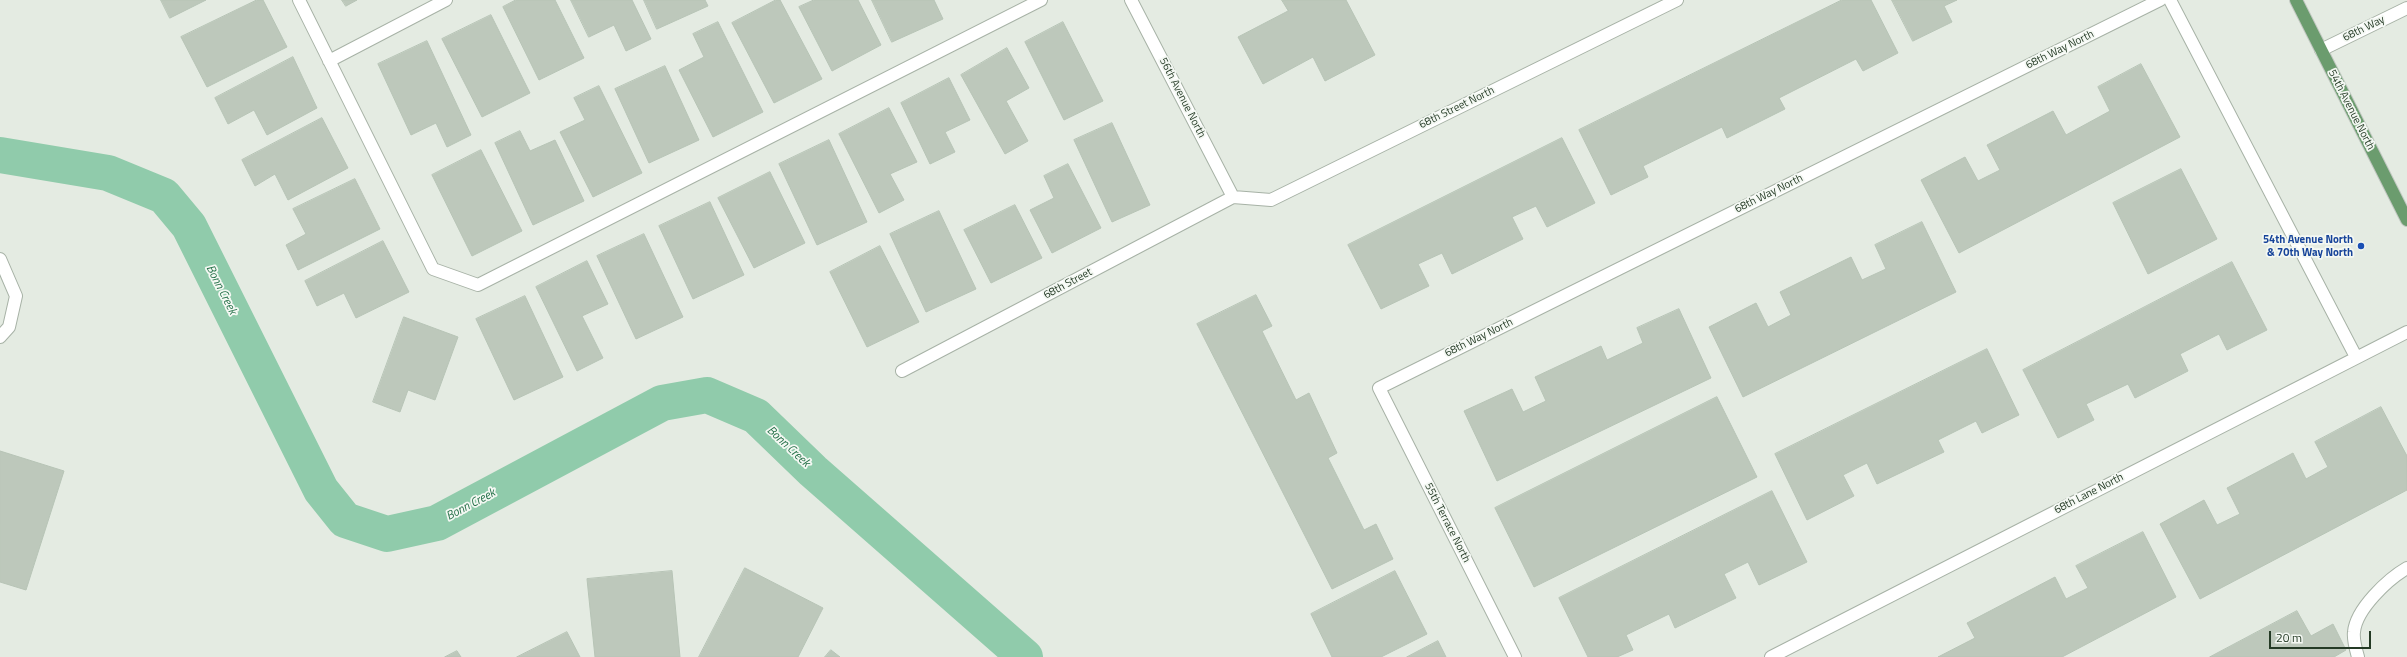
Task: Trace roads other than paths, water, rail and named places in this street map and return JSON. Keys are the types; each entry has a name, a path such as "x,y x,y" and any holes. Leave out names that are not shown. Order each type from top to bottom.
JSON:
{"main road":[{"name":"54th Avenue North","path":"2296,0 2407,220"}],"street":[{"path":"299,0 432,268 478,285 1041,0"},
{"path":"329,61 446,0"},
{"name":"56th Avenue North","path":"1131,0 1233,197"},
{"name":"68th Street North","path":"1233,197 1271,200 1677,0"},
{"name":"68th Way North","path":"1379,388 2160,0"},
{"path":"2170,0 2356,357"},
{"name":"68th Way","path":"2321,50 2407,8"},
{"name":"68th Street","path":"902,371 1233,197"},
{"path":"0,259 16,296 9,327 0,337"},
{"name":"68th Lane North","path":"1771,657 2407,332"},
{"name":"55th Terrace North","path":"1379,388 1515,657"},
{"path":"2358,657 2354,632 2361,616 2377,593 2394,575 2407,568"}],"waterway":[{"name":"Bonn Creek","path":"0,155 108,173 164,196 189,226 321,490 345,520 387,534 437,523 662,403 707,395 756,416 813,471 1025,657"}],"place":[{"name":"54th Avenue North & 70th Way North","path":"2361,246"}]}
